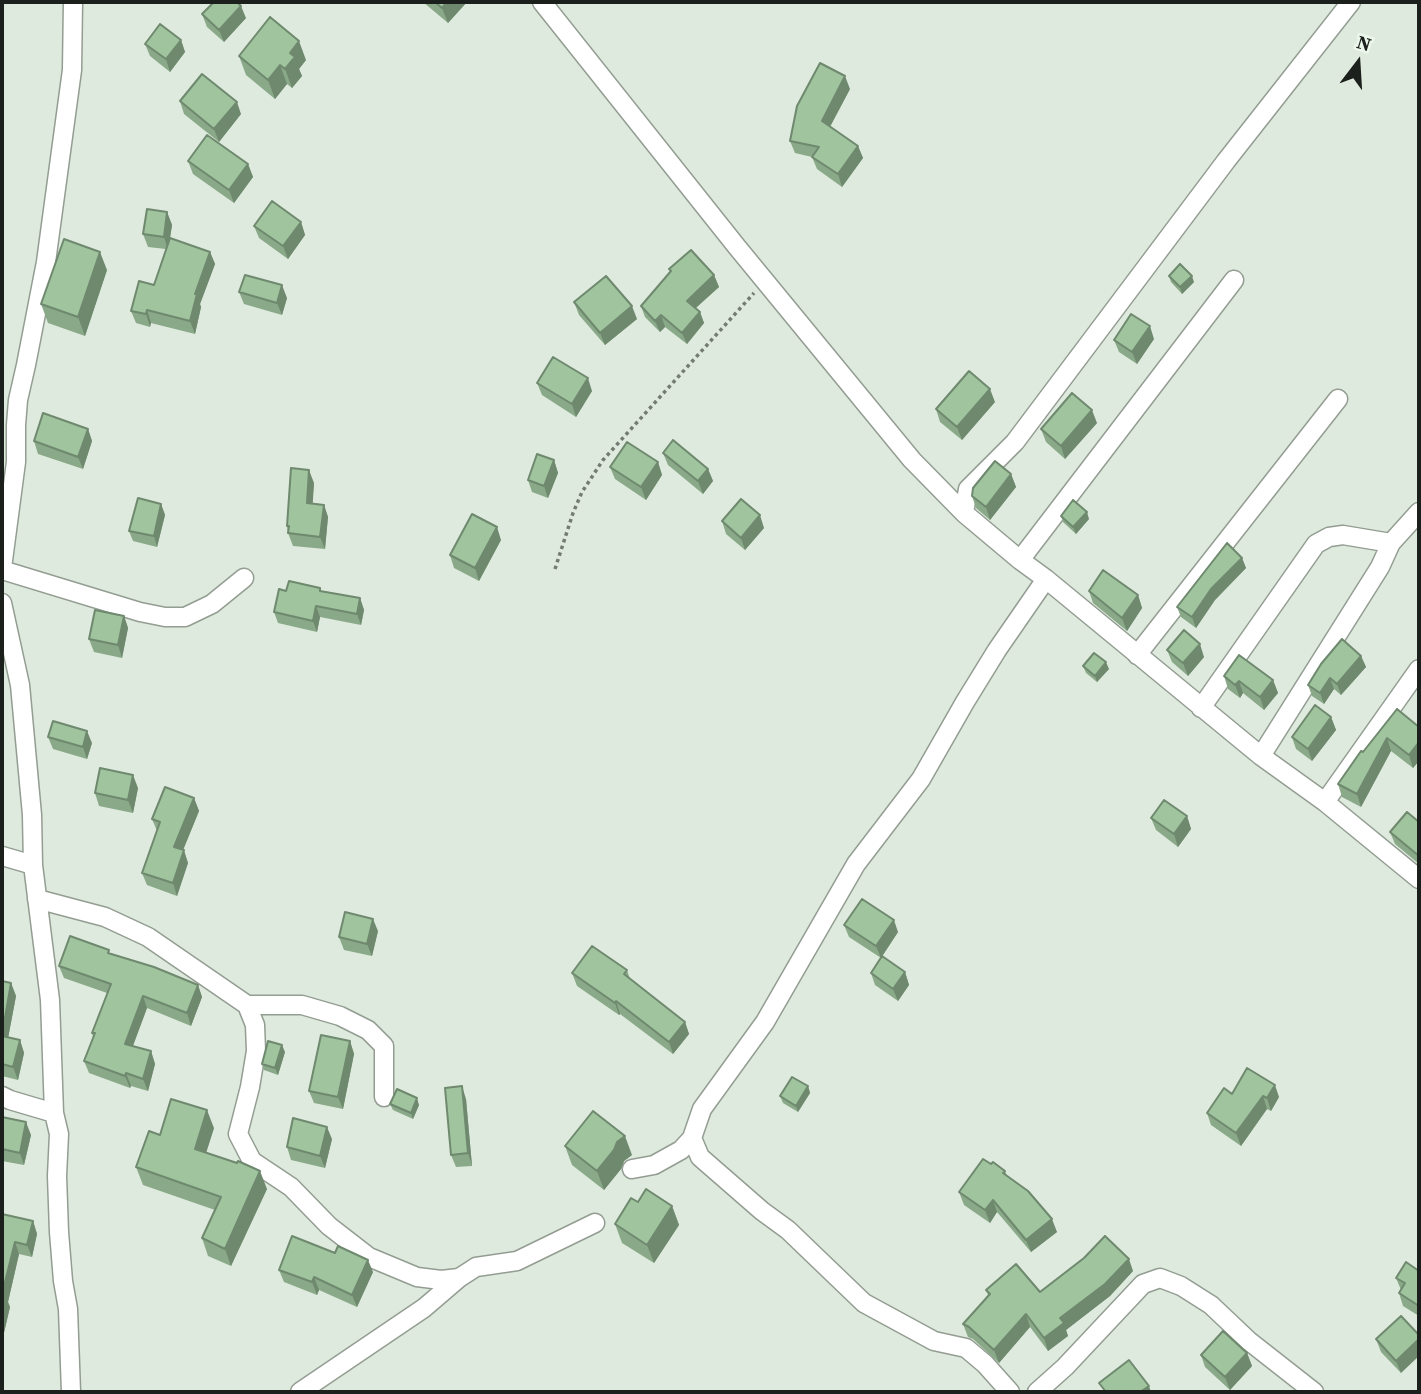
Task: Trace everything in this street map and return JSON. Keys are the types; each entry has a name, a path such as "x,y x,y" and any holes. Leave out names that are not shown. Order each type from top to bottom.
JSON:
{"street":[{"path":"73,2 72,70 47,248 26,365 9,424 16,462 2,569 118,606 165,617 185,617 212,604 244,578"},
{"path":"542,2 765,281 912,460 939,488 964,513 1137,656 1419,879"},
{"path":"964,513 968,489 1015,442 1226,160 1351,2"},
{"path":"1020,560 1234,280"},
{"path":"1137,656 1338,399"},
{"path":"939,488 968,489"},
{"path":"1261,756 1380,567 1391,543 1419,512"},
{"path":"1201,708 1316,544 1329,537 1343,535 1391,543"},
{"path":"632,1169 654,1165 681,1150 692,1138 702,1109 765,1022 856,864 921,779 997,650 1046,579"},
{"path":"2,603 20,685 32,815 33,865 50,1000 54,1113 58,1134 59,1232 68,1309 71,1392"},
{"path":"1325,802 1419,668"},
{"path":"2,856 33,865"},
{"path":"37,899 105,917 148,937 247,1004 302,1005 340,1016 368,1030 384,1046 384,1097"},
{"path":"247,1004 255,1025 256,1051 238,1134 252,1161 291,1187 329,1226 369,1257 417,1277 441,1280 459,1278"},
{"path":"2,1096 54,1113"},
{"path":"692,1138 700,1157 788,1230 864,1303 934,1340 966,1348 985,1364 1010,1392"},
{"path":"300,1392 424,1308 476,1267 517,1261 595,1223"},
{"path":"1037,1392 1065,1367 1143,1284 1160,1279 1181,1286 1211,1305 1249,1341 1314,1392"}],"path":[{"path":"555,569 582,492 603,460 765,281"}],"building":[{"path":"214,2 237,2 241,6 219,30 202,14"},
{"path":"435,2 447,2 442,8"},
{"path":"270,17 299,41 290,53 295,57 285,69 280,65 268,80 239,56"},
{"path":"160,24 181,40 166,59 145,44"},
{"path":"820,63 845,76 822,121 858,146 838,174 812,157 819,147 790,141 797,106"},
{"path":"202,74 237,102 214,129 180,101"},
{"path":"207,135 248,164 229,190 188,161"},
{"path":"272,201 301,222 283,246 254,226"},
{"path":"147,209 167,212 164,237 143,234"},
{"path":"170,238 210,252 195,294 190,321 147,310 146,314 131,311 139,281 154,285"},
{"path":"64,239 100,252 78,317 41,304"},
{"path":"691,250 714,275 687,301 700,312 682,333 661,315 655,321 641,306 671,271 669,269"},
{"path":"1180,264 1192,276 1180,287 1169,276"},
{"path":"245,275 282,285 277,303 239,292"},
{"path":"606,276 632,306 600,333 574,302"},
{"path":"1131,314 1150,326 1132,352 1114,340"},
{"path":"553,357 588,378 572,404 537,383"},
{"path":"969,371 990,389 957,427 936,409"},
{"path":"1072,393 1092,410 1061,446 1041,429"},
{"path":"43,413 88,429 78,457 34,441"},
{"path":"673,440 708,469 698,481 663,453"},
{"path":"627,442 658,462 641,487 610,467"},
{"path":"537,454 554,460 544,486 528,480"},
{"path":"995,461 1011,474 986,507 972,496 973,488"},
{"path":"291,468 309,470 307,503 324,505 320,537 288,533"},
{"path":"138,498 161,504 154,536 129,531"},
{"path":"741,499 760,515 741,538 722,521"},
{"path":"1073,500 1087,512 1073,527 1061,516"},
{"path":"472,514 497,527 475,568 450,555"},
{"path":"1227,543 1242,558 1211,589 1192,617 1177,607"},
{"path":"1103,570 1138,595 1122,618 1089,591"},
{"path":"289,581 320,588 320,591 360,598 357,614 316,606 313,621 274,612 279,589 286,591"},
{"path":"95,610 124,616 118,645 89,639"},
{"path":"1184,630 1200,644 1183,663 1167,650"},
{"path":"1342,639 1361,656 1337,684 1330,678 1320,693 1308,685"},
{"path":"1094,653 1106,662 1095,676 1083,666"},
{"path":"1239,655 1273,680 1260,697 1239,681 1235,685 1224,676"},
{"path":"1315,705 1331,717 1308,749 1292,737"},
{"path":"1397,709 1419,727 1419,742 1409,755 1387,738 1357,794 1338,784 1361,751 1363,752"},
{"path":"53,721 87,731 83,747 48,737"},
{"path":"100,768 133,775 128,800 95,793"},
{"path":"165,787 194,798 174,847 184,850 173,883 142,873 160,822 152,819"},
{"path":"1164,800 1187,816 1174,834 1151,818"},
{"path":"1407,812 1419,822 1419,856 1390,832"},
{"path":"862,899 894,920 876,946 844,925"},
{"path":"345,912 373,919 367,944 339,937"},
{"path":"70,936 109,950 108,953 154,967 198,985 187,1013 143,996 125,1044 151,1051 143,1079 126,1073 125,1076 84,1061 111,984 59,966"},
{"path":"592,946 627,970 624,974 685,1022 669,1042 616,1001 615,1003 572,973"},
{"path":"882,956 905,972 893,989 871,973"},
{"path":"2,981 11,983 2,1035"},
{"path":"321,1035 350,1041 338,1097 309,1091"},
{"path":"2,1036 20,1040 13,1067 2,1064"},
{"path":"268,1041 282,1045 275,1068 262,1064"},
{"path":"1247,1068 1275,1085 1267,1098 1263,1096 1236,1133 1207,1113 1224,1088 1232,1094"},
{"path":"792,1077 808,1086 796,1106 780,1096"},
{"path":"462,1086 468,1153 451,1155 445,1088"},
{"path":"397,1089 417,1098 411,1113 390,1104"},
{"path":"171,1099 207,1110 195,1149 237,1163 238,1161 260,1171 225,1249 202,1238 221,1197 136,1167 149,1131 160,1135"},
{"path":"593,1111 625,1136 617,1142 597,1171 565,1146"},
{"path":"2,1117 26,1122 20,1153 2,1149"},
{"path":"293,1118 327,1127 320,1156 287,1147"},
{"path":"983,1159 991,1164 993,1162 1028,1191 1052,1219 1026,1240 993,1200 985,1210 959,1192"},
{"path":"646,1189 672,1206 647,1245 615,1224 631,1198 638,1202"},
{"path":"2,1214 33,1221 27,1245 15,1242 2,1294"},
{"path":"292,1236 335,1253 338,1246 368,1260 352,1295 314,1277 312,1282 279,1270"},
{"path":"1105,1236 1129,1259 1105,1284 1060,1318 1064,1323 1044,1338 1026,1314 994,1350 963,1324 990,1294 986,1290 1016,1264 1040,1292 1084,1258"},
{"path":"1406,1262 1419,1271 1419,1306 1399,1293 1405,1283 1396,1278"},
{"path":"1401,1316 1419,1335 1419,1339 1396,1361 1376,1339"},
{"path":"1223,1331 1247,1353 1225,1377 1201,1355"},
{"path":"1129,1360 1149,1386 1140,1392 1106,1392 1099,1383"}]}
